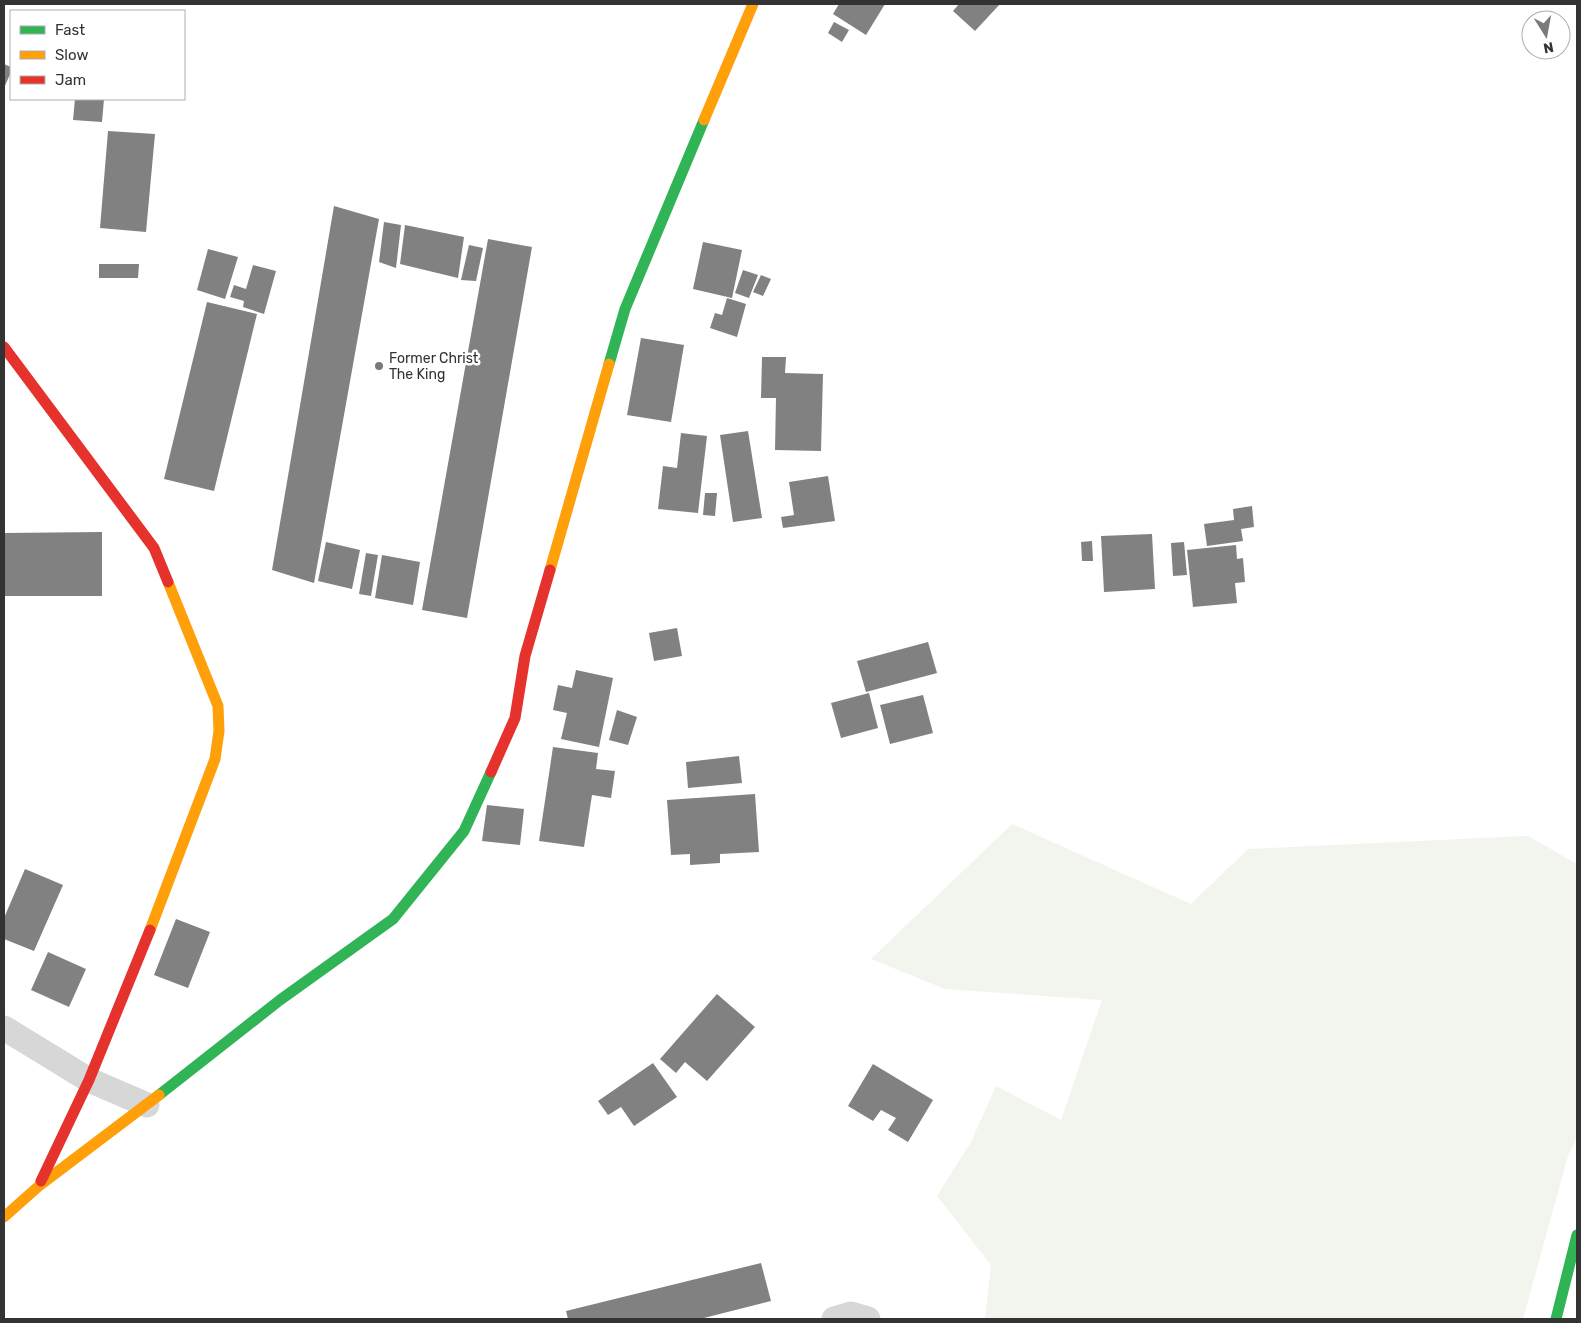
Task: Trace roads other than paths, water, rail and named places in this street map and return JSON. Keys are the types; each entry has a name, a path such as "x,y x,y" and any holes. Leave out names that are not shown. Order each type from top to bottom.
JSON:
{"main road":[{"path":"4,1217 40,1185 147,1105 280,1000 393,919 464,831 515,718 525,656 625,309 753,4"},
{"path":"4,347 154,548 218,706 219,732 215,759 146,942 89,1080 40,1185"},
{"path":"1556,1319 1577,1235"}],"street":[{"path":"4,1028 89,1080 147,1105"},
{"path":"834,1319 851,1314 868,1319"}],"place":[{"name":"Former Christ The King","path":"379,366"}]}
